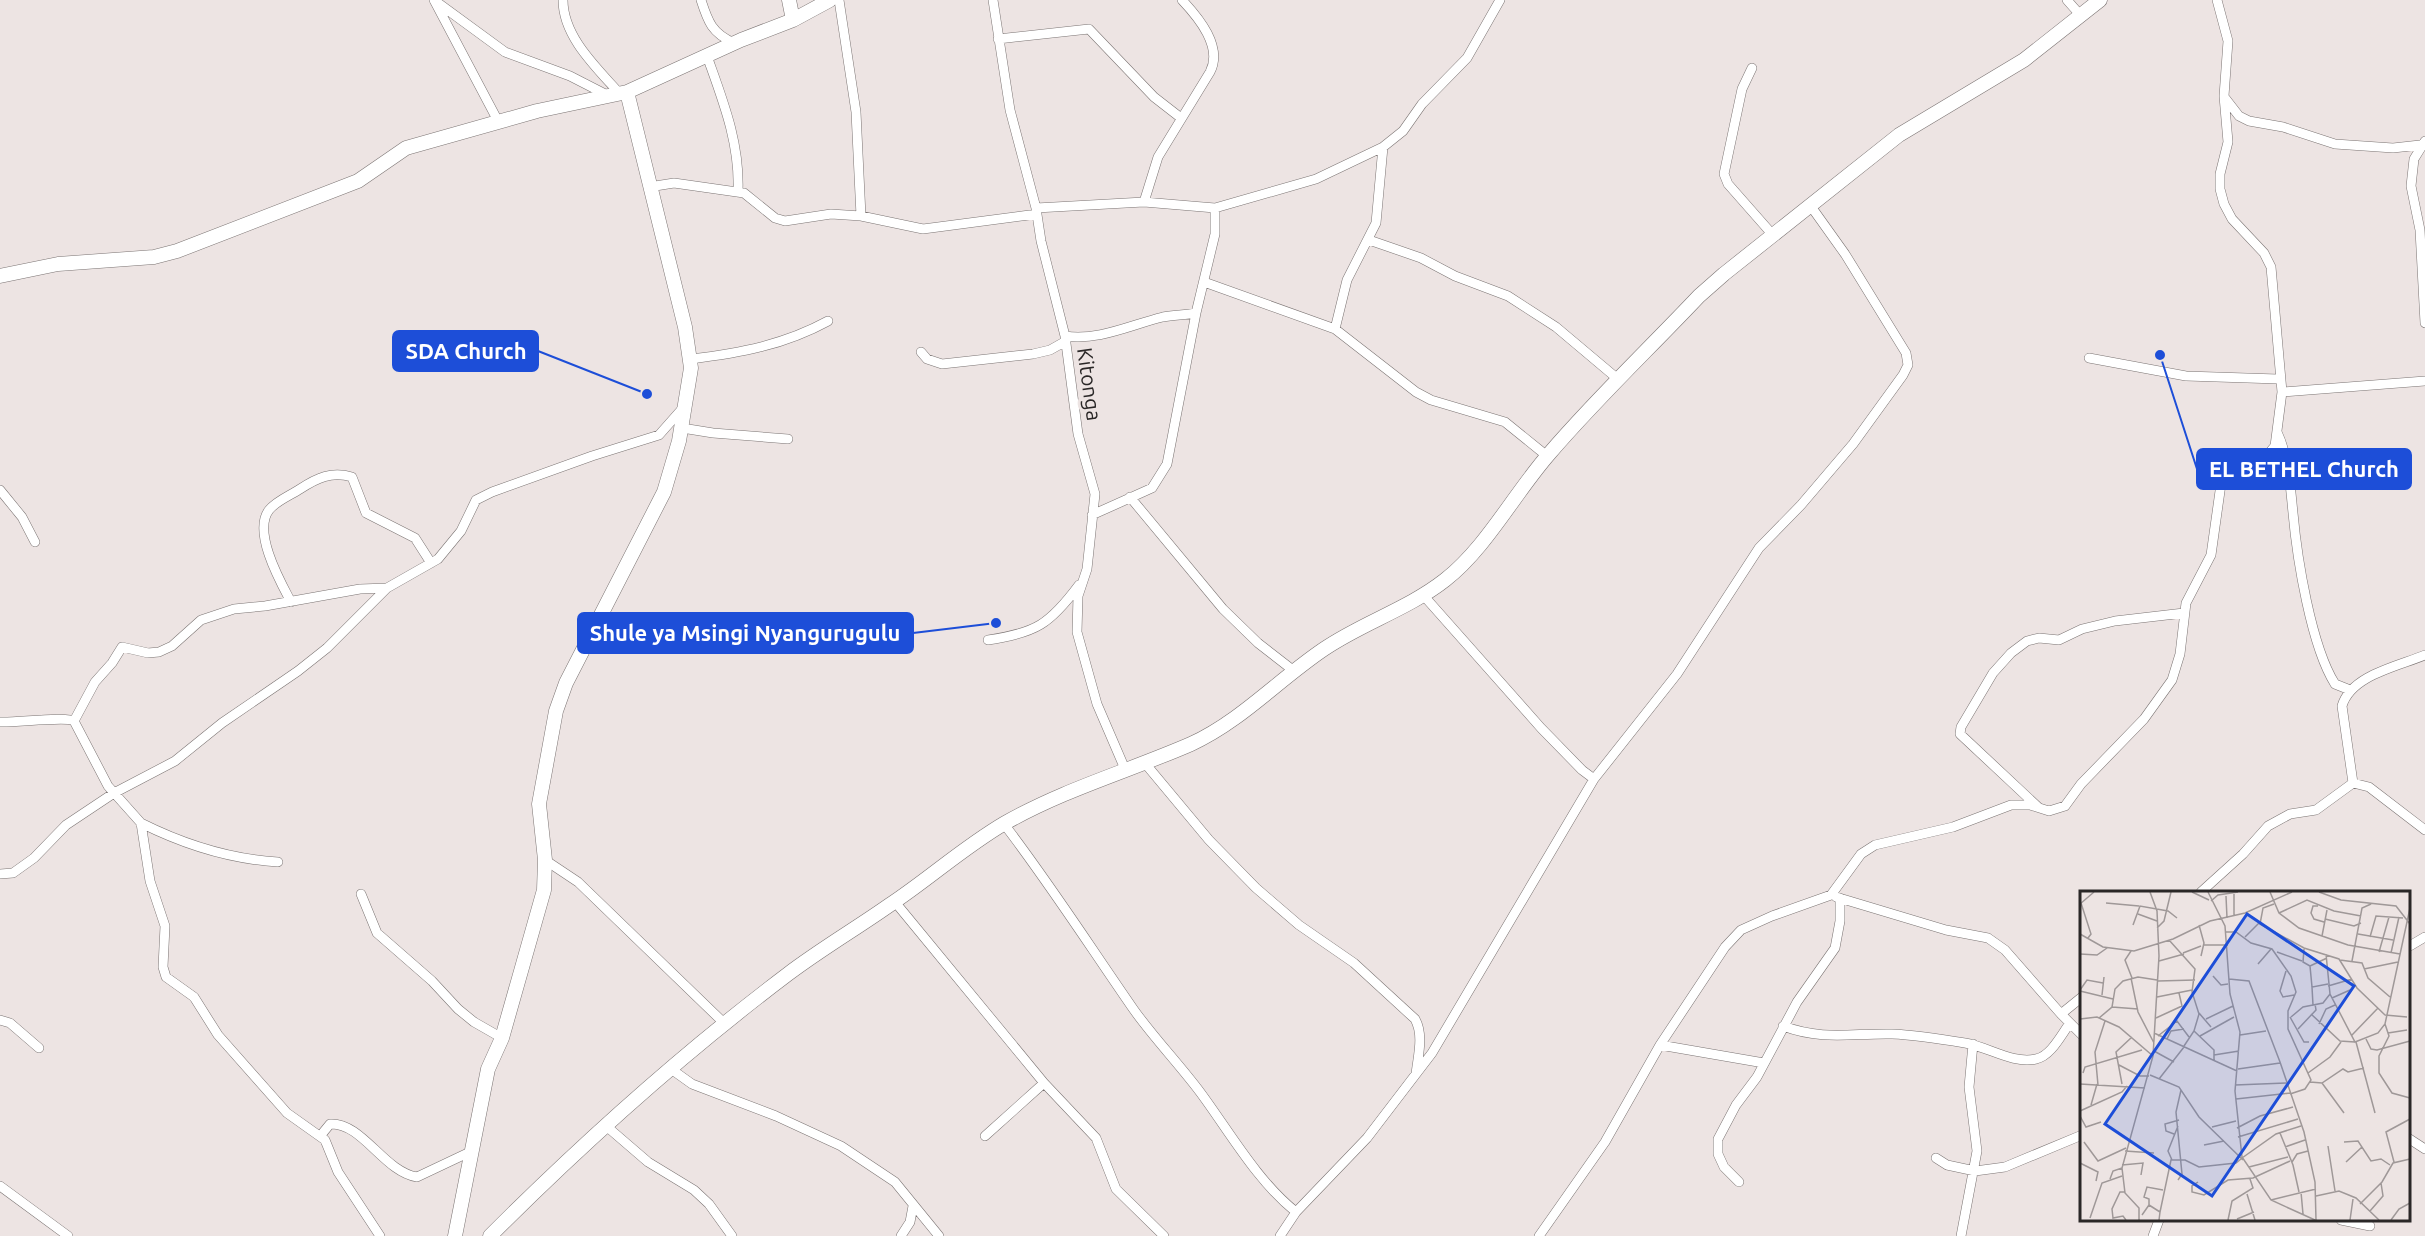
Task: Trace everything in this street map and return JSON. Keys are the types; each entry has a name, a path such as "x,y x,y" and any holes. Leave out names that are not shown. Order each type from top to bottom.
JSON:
{"street":[{"path":"434,0 505,52 619,94"},
{"path":"434,0 498,122"},
{"path":"455,1236 488,1069 502,1038 544,890 539,804 556,711 566,683 664,492 682,428 691,359 649,187 619,94 575,38 566,18 563,0"},
{"path":"701,0 708,24 719,36 734,43"},
{"path":"789,0 793,20"},
{"path":"0,276 58,264 154,257 177,251 262,216 358,181 406,148 498,122 619,94 734,43 793,20 830,0"},
{"path":"839,0 856,112 861,216"},
{"name":"Kitonga","path":"993,0 1010,110 1037,211 1041,241 1065,339 1078,434 1095,494 1087,569 1082,581 1077,611 1077,632 1097,704 1125,769"},
{"path":"1144,202 1158,157 1210,72 1214,61 1209,37 1182,0"},
{"path":"649,187 674,183 738,192 752,197 780,220 831,213 861,216 923,229 1037,211 1144,202 1215,208 1316,179 1383,147 1403,131 1422,104 1467,58 1500,0"},
{"path":"2067,0 2082,17"},
{"path":"490,1236 605,1125 725,1024 791,972 895,902 957,854 1004,824 1062,793 1191,743 1227,725 1294,671 1356,630 1424,596 1449,577 1472,554 1547,456 1699,296 1772,234 1899,135 2024,60 2082,17 2100,0"},
{"path":"1739,1182 1724,1167 1717,1148 1718,1139 1764,1063 1783,1026 1835,948 1840,921 1835,897 1861,854 1875,845 1953,827 2011,805 2030,805 2041,810 2057,810 2065,806 2082,784 2151,710 2172,680 2177,668 2189,593 2211,555 2221,484 2224,477 2265,458 2275,446 2282,392 2278,379 2271,267 2264,253 2232,219 2220,189 2220,174 2228,142 2224,96 2228,41 2217,0"},
{"path":"998,39 1089,29 1099,37 1122,66 1181,118"},
{"path":"707,56 733,132 738,155 738,192"},
{"path":"1752,68 1742,89 1724,174 1728,184 1772,234"},
{"path":"2224,96 2239,116 2249,121 2283,127 2319,141 2393,148 2423,143"},
{"path":"2423,143 2414,159 2411,186 2420,230 2425,323"},
{"path":"1335,329 1347,280 1358,256 1369,240 1379,209 1383,147"},
{"path":"1280,1236 1296,1212 1367,1138 1416,1074 1447,1028 1594,779 1677,674 1759,548 1801,505 1853,444 1908,365 1906,352 1899,340 1845,254 1810,205"},
{"path":"1092,515 1152,488 1167,464 1196,314 1215,234 1215,208"},
{"path":"1369,240 1420,258 1455,276 1508,296 1557,327 1619,380"},
{"path":"1203,282 1335,329 1416,392 1431,400 1505,422 1547,456"},
{"path":"921,352 927,359 942,364 1033,354 1065,339 1102,335 1164,317 1196,314"},
{"path":"691,359 762,348 800,336 828,321"},
{"path":"2089,358 2186,376 2278,379"},
{"path":"2282,392 2425,381"},
{"path":"0,874 13,873 34,858 66,825 114,793 175,761 222,723 298,671 327,648 387,588 431,563 450,547 476,500 483,495 659,435 672,423 687,402"},
{"path":"682,428 788,440"},
{"path":"2276,429 2290,469 2298,553 2319,646 2335,684 2350,690"},
{"path":"291,602 270,561 266,518 269,510 325,475 337,474 352,477 366,513 415,538 431,563"},
{"path":"0,490 22,517 34,542"},
{"path":"1130,498 1190,573 1223,609 1258,643 1294,671"},
{"path":"988,640 1014,636 1031,631 1043,624 1067,603 1082,581"},
{"path":"74,721 95,682 112,663 122,647 148,653 159,652 172,646 203,619 241,607 291,602 360,589 387,588"},
{"path":"1424,596 1541,728 1594,779"},
{"path":"2041,810 1960,734 1961,727 1993,673 2011,653 2032,639 2059,640 2082,629 2115,621 2184,614"},
{"path":"2353,783 2342,706 2350,690 2368,678 2425,655"},
{"path":"0,722 35,722 67,717 74,721 114,793 141,823 219,854 278,862"},
{"path":"1144,762 1209,840 1256,888 1299,925 1354,963 1414,1019 1420,1029 1416,1074"},
{"path":"2353,783 2369,788 2425,830"},
{"path":"2202,891 2243,854 2268,826 2290,814 2316,810 2353,783"},
{"path":"141,823 150,881 165,926 163,967 166,977 194,997 218,1035 287,1113 321,1135 328,1145 338,1172 380,1236"},
{"path":"1004,824 1074,918 1135,1012 1190,1079 1259,1172 1284,1203 1296,1212"},
{"path":"544,860 578,882 725,1024"},
{"path":"361,894 377,933 432,981 458,1009 474,1022 502,1038"},
{"path":"1539,1236 1605,1143 1660,1045 1725,947 1742,930 1772,916 1835,897 1946,930 1988,938 2005,950 2080,1033"},
{"path":"895,902 1044,1083 1096,1138 1116,1189 1164,1236"},
{"path":"2410,946 2425,937"},
{"path":"2061,1014 2080,999"},
{"path":"0,1020 7,1021 39,1048"},
{"path":"1783,1026 1815,1035 1843,1037 1899,1035 1973,1044 1997,1054 2033,1060 2049,1052 2070,1023"},
{"path":"1961,1236 1977,1151 1969,1087 1973,1044"},
{"path":"1660,1045 1764,1063"},
{"path":"671,1069 692,1084 776,1116 841,1146 895,1182 939,1236"},
{"path":"985,1136 1044,1083"},
{"path":"321,1135 330,1124 345,1126 409,1176 417,1177 472,1151"},
{"path":"605,1125 648,1162 694,1190 709,1204 732,1236"},
{"path":"1936,1158 1947,1165 1975,1171 2005,1167 2080,1136"},
{"path":"2410,1139 2425,1149"},
{"path":"0,1186 68,1236"},
{"path":"902,1236 910,1222 914,1206"},
{"path":"2153,1236 2159,1221"},
{"path":"2346,1221 2370,1226"}],"place":[{"name":"EL BETHEL Church","path":"2160,355"},
{"name":"SDA Church","path":"647,394"},
{"name":"Shule ya Msingi Nyangurugulu","path":"996,623"}]}
